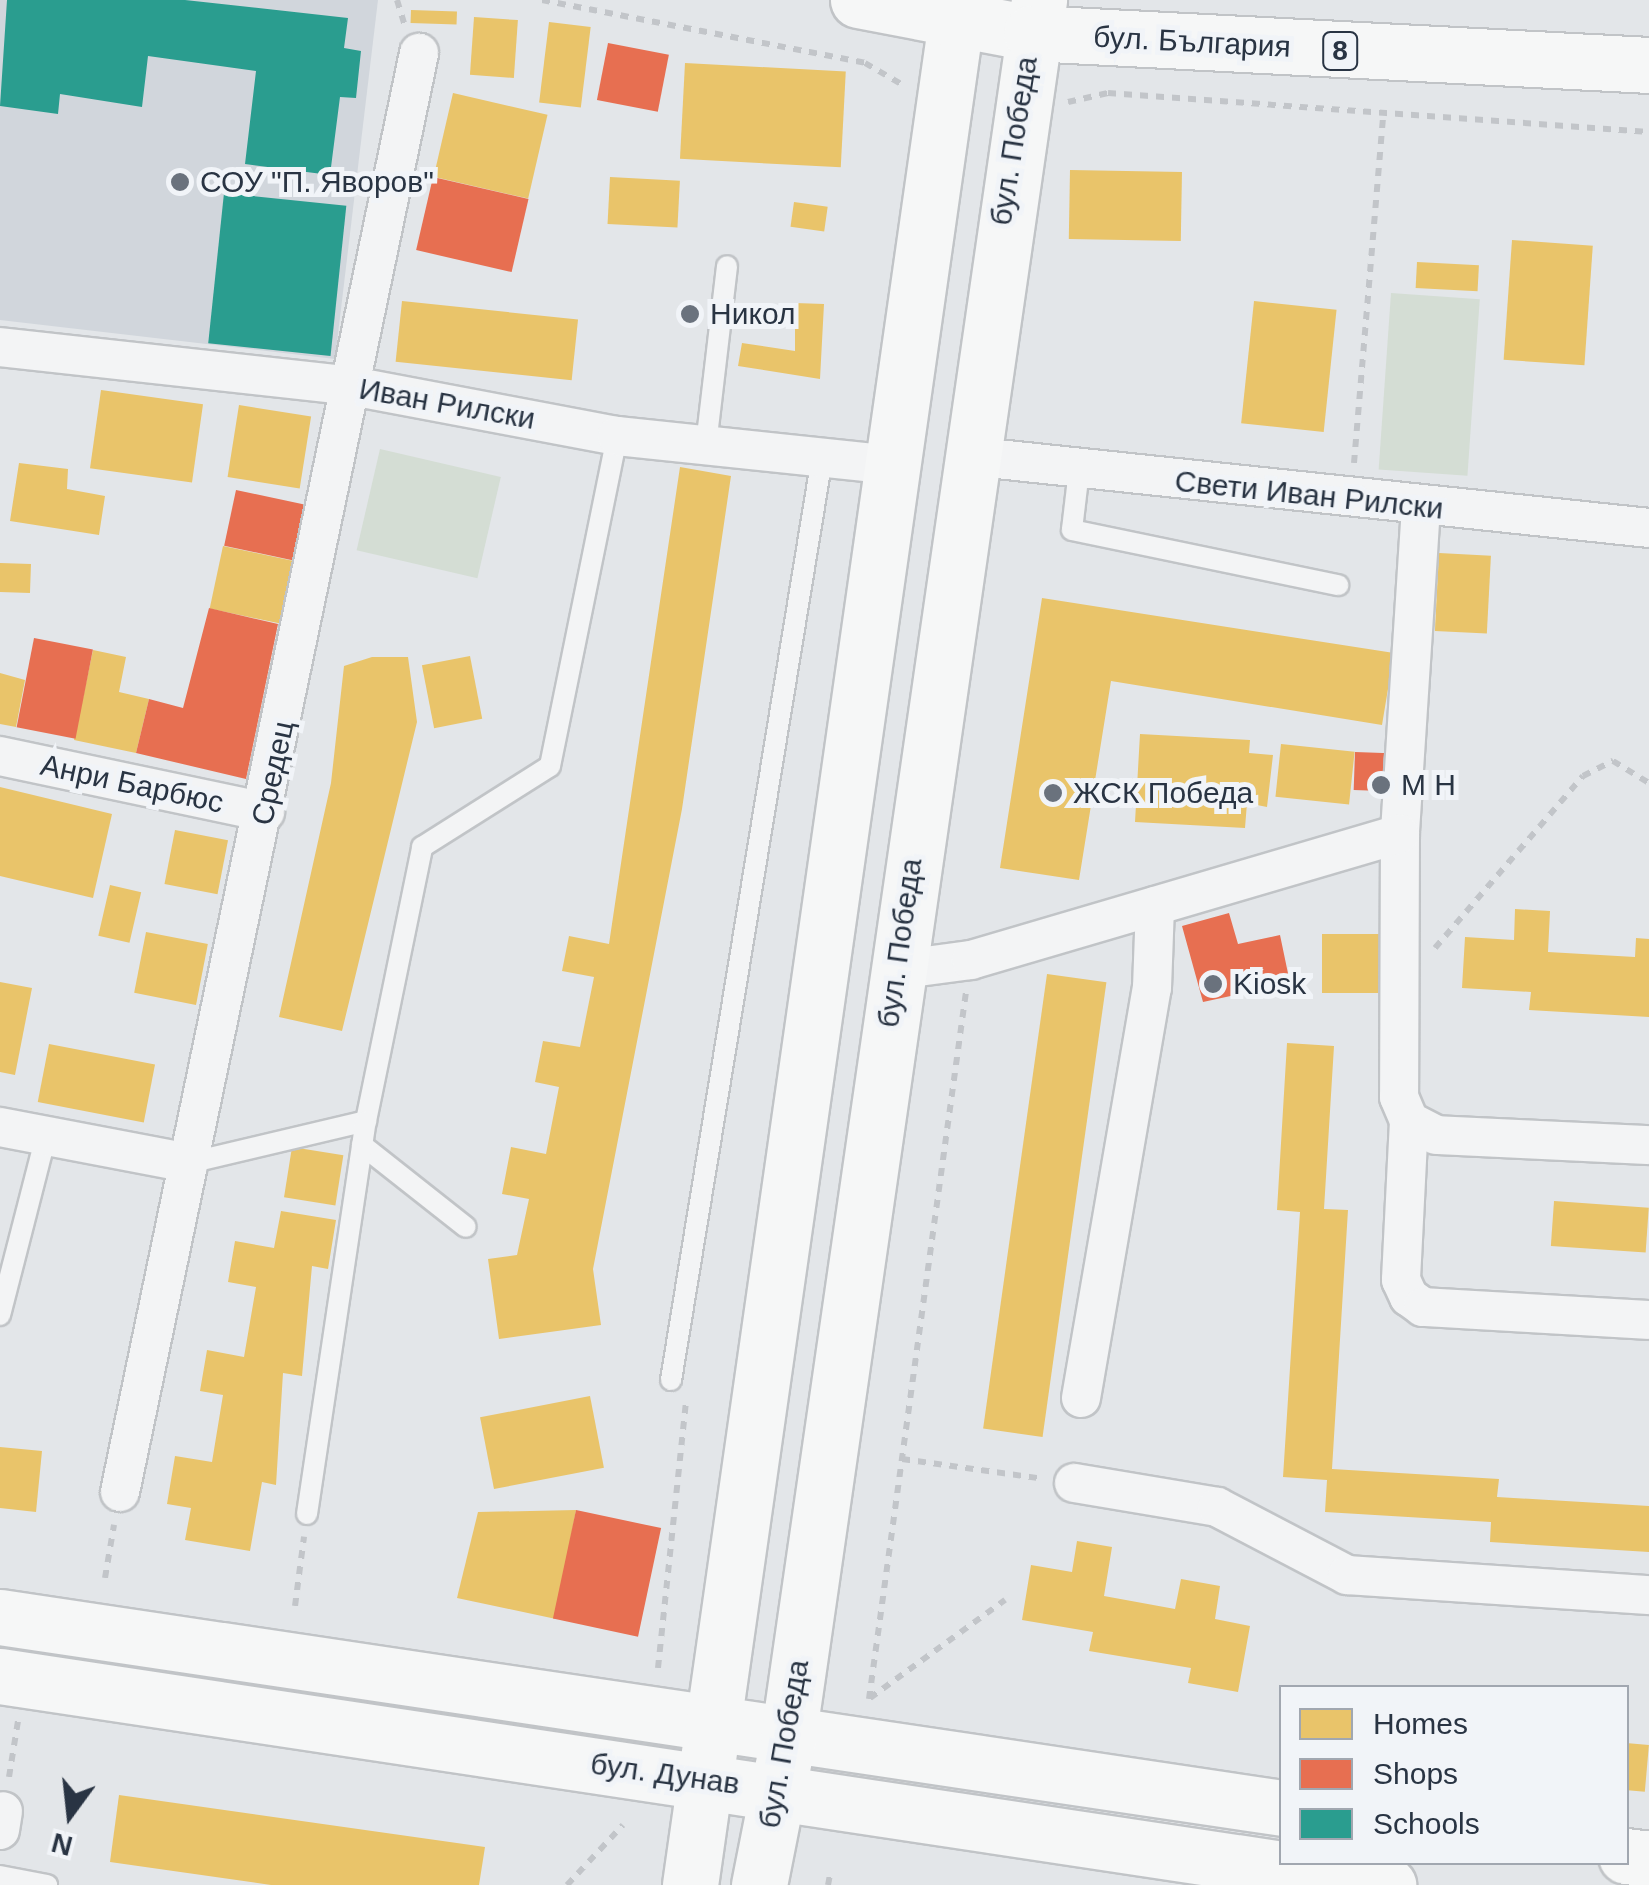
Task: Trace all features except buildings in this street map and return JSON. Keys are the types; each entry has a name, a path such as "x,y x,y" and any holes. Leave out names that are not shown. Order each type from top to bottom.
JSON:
{"main road":[{"name":"бул. България","path":"858,0 1649,65"},
{"path":"690,1885 713,1754 957,10"},
{"name":"бул. Победа","path":"758,1885 783,1764 1016,114 1035,16"},
{"name":"бул. Дунав","path":"0,1617 713,1754 783,1764 1279,1808"},
{"name":"бул. Дунав","path":"9,1698 713,1754"},
{"name":"бул. Дунав","path":"783,1764 1279,1863"},
{"name":"бул. Дунав","path":"1288,1865 1388,1885"}],"street":[{"name":"Средец","path":"120,1492 265,812 420,52"},
{"name":"Иван Рилски","path":"0,347 352,386 617,436 894,465"},
{"name":"Свети Иван Рилски","path":"969,456 1351,500 1649,528"},
{"path":"1421,507 1400,834 1399,1097 1409,1121 1401,1280 1409,1297 1423,1307 1649,1320"},
{"name":"Анри Барбюс","path":"0,756 265,812"},
{"path":"896,970 970,960 1400,834"},
{"path":"1081,1398 1152,988 1155,906"},
{"path":"1409,1121 1436,1134 1649,1145"},
{"path":"0,1127 189,1164"},
{"path":"1074,1484 1218,1507 1348,1575 1649,1595"}],"lane":[{"path":"706,445 727,266"},
{"path":"306,1514 366,1121 422,848 550,766 617,436"},
{"path":"671,1380 822,458"},
{"path":"1079,470 1072,530 1338,585"},
{"path":"189,1164 366,1121"},
{"path":"0,1314 46,1136"},
{"path":"362,1145 466,1227"},
{"path":"0,1876 47,1885"}],"path":[{"path":"542,0 865,63 943,109"},
{"path":"1016,114 1108,93 1649,132"},
{"path":"1351,500 1382,114"},
{"path":"1400,1004 1461,908 1583,776 1614,761 1649,783"},
{"path":"970,960 869,1699 1004,1600"},
{"path":"658,1668 686,1420 671,1380"},
{"path":"902,1459 1074,1484"},
{"path":"105,1578 120,1492"},
{"path":"295,1606 306,1514"},
{"path":"2,1821 9,1698"},
{"path":"567,1885 623,1826"},
{"path":"828,1885 831,1870"}],"shaded area":[{"name":"СОУ \"П. Яворов\"","path":"0,0 378,0 335,359 0,320"},
{"path":"1391,293 1480,299 1467,476 1379,470"},
{"path":"380,449 501,477 477,578 357,550"}],"place":[{"name":"СОУ \"П. Яворов\"","path":"180,182"},
{"name":"Никол","path":"690,314"},
{"name":"М Н","path":"1381,785"},
{"name":"ЖСК Победа","path":"1053,793"},
{"name":"Kiosk","path":"1213,984"}]}
